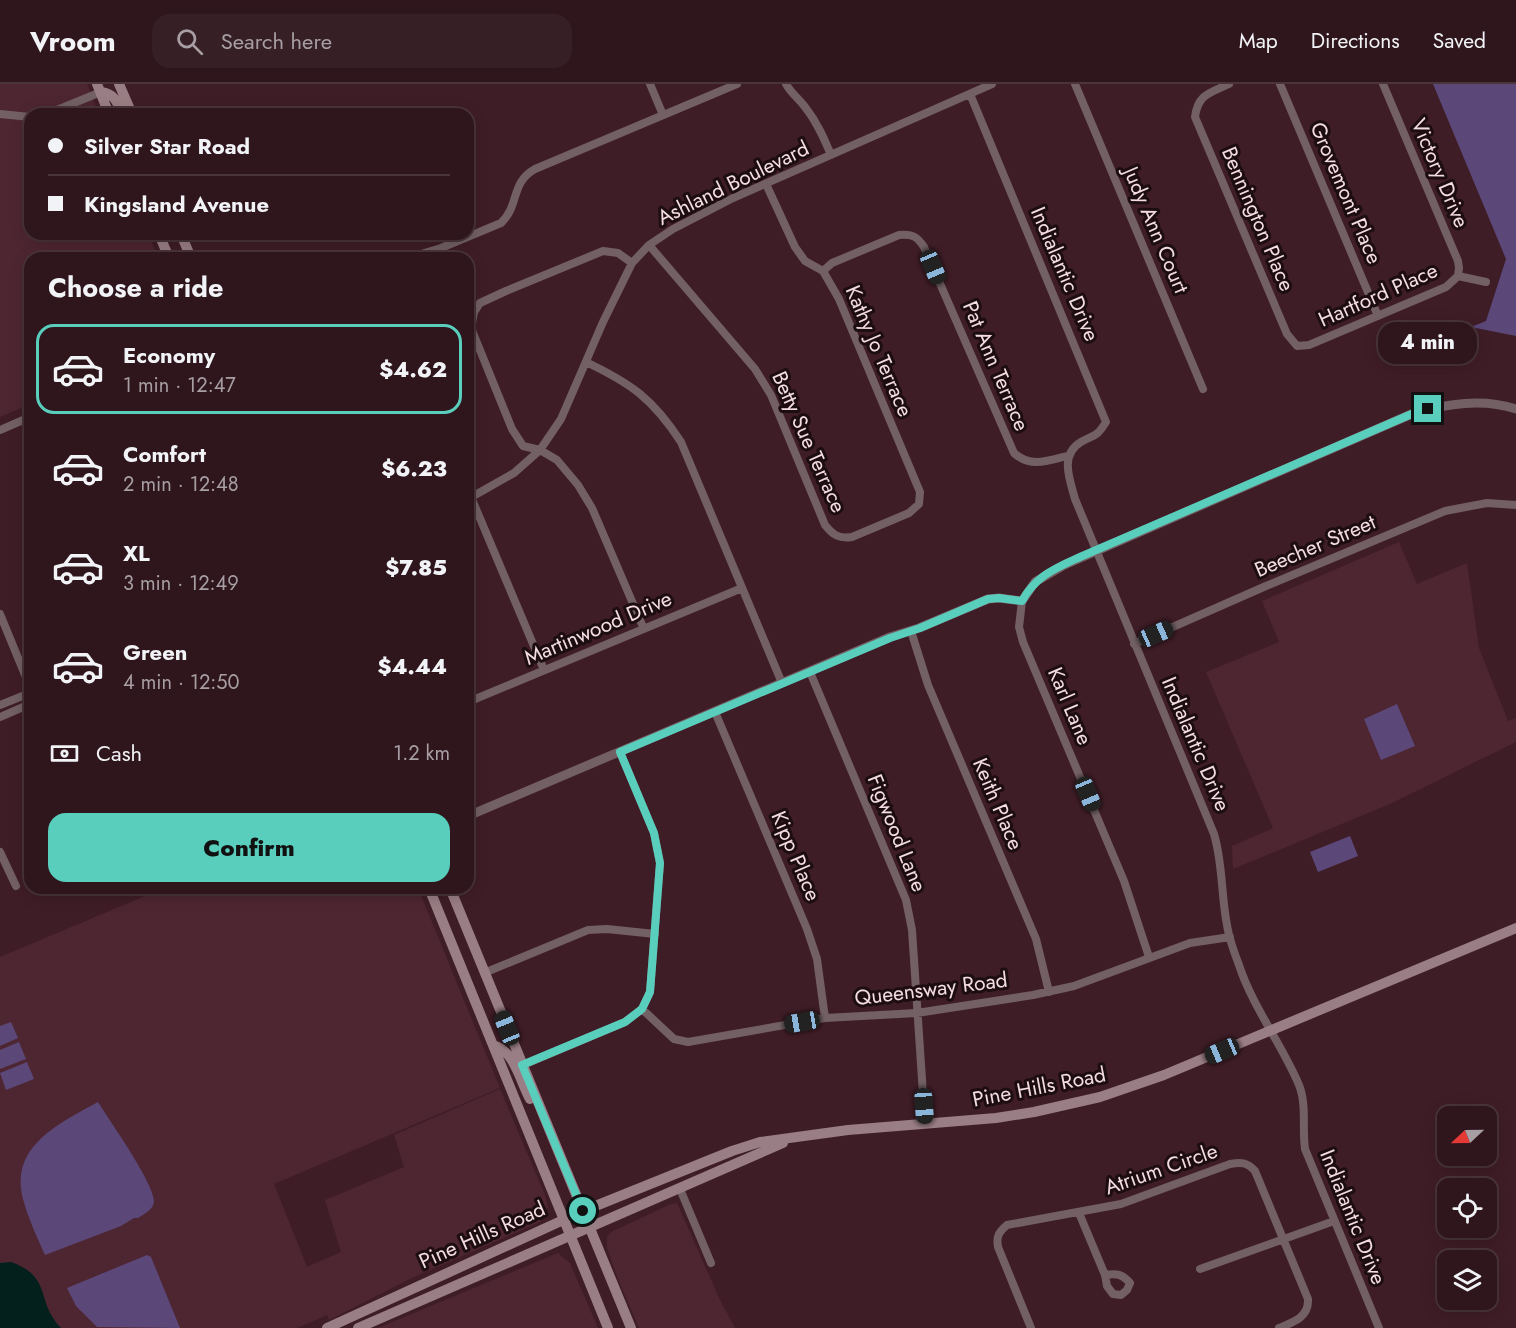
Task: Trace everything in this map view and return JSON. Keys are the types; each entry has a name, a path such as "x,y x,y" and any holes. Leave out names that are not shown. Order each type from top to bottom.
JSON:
{"main road":[{"path":"119,84 129,108"},
{"path":"99,88 107,108"},
{"path":"99,88 115,98 119,108"},
{"path":"431,894 608,1328"},
{"path":"452,894 631,1328"},
{"name":"Pine Hills Road","path":"327,1328 583,1211 732,1150 760,1142 848,1130 1025,1114 1100,1097 1164,1075 1516,928"},
{"path":"493,1045 506,1050 560,1155"},
{"name":"Pine Hills Road","path":"358,1328 791,1139"}],"street":[{"path":"650,84 663,115"},
{"path":"474,234 501,223 509,216 524,175 737,84"},
{"path":"786,84 804,105 819,128 831,155"},
{"name":"Ashland Boulevard","path":"474,495 514,473 540,450 561,419 632,263 649,245 697,215 992,84"},
{"name":"Judy Ann Court","path":"1075,84 1203,389"},
{"name":"Bennington Place","path":"1229,84 1205,95 1197,104 1195,117 1287,334"},
{"name":"Grovemont Place","path":"1280,84 1378,316"},
{"name":"Victory Drive","path":"1383,84 1458,261 1460,268 1458,276"},
{"path":"59,108 99,88"},
{"name":"Indialantic Drive","path":"970,94 1106,422 1097,435 1075,446 1067,456 1075,499 1214,834 1219,856 1225,913 1242,975 1300,1086 1304,1105 1305,1149 1379,1328"},
{"path":"0,114 24,116"},
{"name":"Kathy Jo Terrace","path":"766,184 795,247 804,261 823,271 839,299 920,492 919,504 909,513 879,526"},
{"name":"Pat Ann Terrace","path":"823,271 832,263 898,235 909,234 917,237 924,247 1014,453 1021,459 1038,463 1067,456"},
{"path":"428,252 460,240"},
{"name":"Betty Sue Terrace","path":"649,245 755,369 771,395 825,525 832,534 843,538 852,537 879,526"},
{"path":"435,252 441,248"},
{"path":"474,312 480,303 603,251 618,253 632,263"},
{"name":"Hartford Place","path":"1287,334 1297,346 1309,345 1446,287 1458,276 1486,282"},
{"path":"474,335 512,429 523,446 540,450 557,460 578,485 592,508 643,627"},
{"path":"586,362 613,375 648,399 681,442 782,683"},
{"path":"474,813 782,683 988,599 1022,601 1032,585 1042,577 1095,550 1414,413 1443,405 1474,403 1504,405 1516,409"},
{"path":"0,430 24,420"},
{"name":"Beecher Street","path":"1134,644 1444,511 1487,503 1516,505"},
{"path":"474,509 544,670"},
{"name":"Martinwood Drive","path":"474,699 643,627 742,588"},
{"name":"Karl Lane","path":"1022,601 1019,627 1023,642 1124,881 1149,957"},
{"path":"0,614 24,672"},
{"name":"Keith Place","path":"911,631 928,685 1036,939 1049,992"},
{"name":"Figwood Lane","path":"810,672 906,900 912,930 925,1124"},
{"path":"0,705 24,695"},
{"path":"0,717 24,707"},
{"name":"Kipp Place","path":"715,712 807,929 817,958 825,1018"},
{"path":"522,1065 625,1022 642,1009 648,999 652,984 660,878 658,847 620,752"},
{"path":"0,852 16,886"},
{"path":"484,973 588,930 607,929 655,934"},
{"name":"Queensway Road","path":"642,1009 674,1039 683,1042 825,1018 917,1013 1049,992 1074,986 1190,943 1230,937"},
{"name":"Atrium Circle","path":"1031,1328 998,1247 996,1238 1007,1225 1121,1204 1240,1162 1249,1165 1255,1171 1308,1299 1309,1307 1303,1316 1279,1328"},
{"path":"680,1189 711,1263"},
{"path":"1079,1213 1105,1275"},
{"path":"1200,1269 1334,1221"}],"shaded area":[{"path":"0,84 87,84 97,108 24,108 24,240 150,240 156,252 24,252 24,407 0,417"},
{"path":"1433,84 1516,84 1516,336 1471,327 1486,321 1506,259"},
{"path":"1399,542 1417,584 1467,563 1479,648 1508,721 1516,718 1516,742 1392,803 1233,869 1232,846 1273,828 1206,672 1279,642 1262,601"},
{"path":"1397,704 1415,746 1381,760 1364,719"},
{"path":"1350,836 1358,856 1318,872 1310,852"},
{"path":"150,894 420,894 500,1088 274,1184 307,1267 341,1252 325,1200 404,1167 394,1135 500,1089 548,1207 540,1222 412,1278 329,1320 327,1315 297,1328 0,1328 0,957"},
{"path":"11,1022 18,1038 0,1046 0,1026"},
{"path":"19,1042 26,1059 0,1069 0,1050"},
{"path":"27,1062 34,1079 6,1090 0,1073"},
{"path":"98,1102 147,1181 152,1193 153,1205 150,1210 138,1218 121,1226 45,1255 23,1199 21,1180 23,1164 41,1139 54,1128"},
{"path":"677,1203 720,1300 735,1328 639,1328 607,1248 607,1237 611,1232"},
{"path":"558,1253 570,1263 598,1328 378,1328"},
{"path":"147,1255 151,1257 180,1328 97,1327 76,1306 67,1288"},
{"path":"11,1262 33,1275 42,1290 53,1318 61,1328 0,1328 0,1263"}],"route":[{"path":"583,1211 522,1065 625,1022 634,1017 648,999 652,984 660,863 654,833 620,752 982,601 993,598 1022,601 1035,582 1049,572 1080,557 1428,409"}]}
